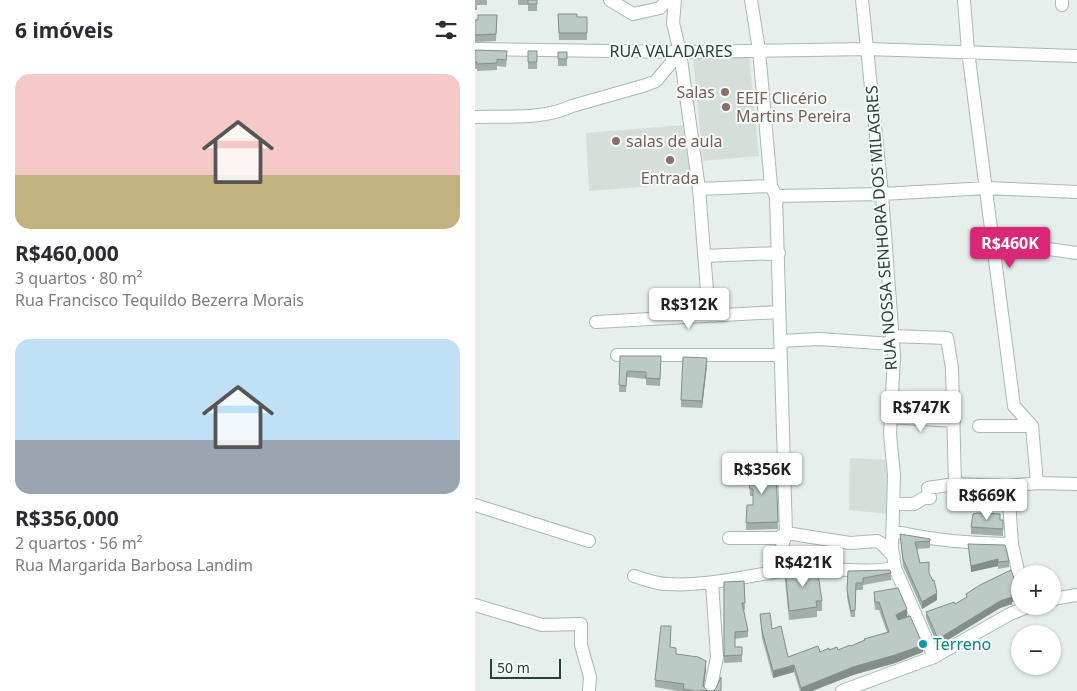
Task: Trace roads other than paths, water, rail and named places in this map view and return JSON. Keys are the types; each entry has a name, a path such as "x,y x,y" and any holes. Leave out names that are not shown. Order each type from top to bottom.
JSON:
{"street":[{"path":"610,0 633,14 660,8 667,0"},
{"path":"675,0 673,23 680,52 699,188 709,316"},
{"path":"751,0 759,50 779,253 786,533 775,571"},
{"name":"RUA NOSSA SENHORA DOS MILAGRES","path":"862,0 882,194 894,356 890,417 895,475 894,563 934,657"},
{"path":"965,0 969,51 1014,406 1032,426 1037,483"},
{"name":"RUA VALADARES","path":"475,49 680,52 867,49 1077,56"},
{"path":"475,117 536,116 563,110 646,85 656,81 680,52"},
{"path":"699,188 882,194 987,188 1077,192"},
{"path":"993,242 1077,253"},
{"path":"704,256 779,253"},
{"path":"597,322 779,312"},
{"path":"780,341 947,338 955,421 955,484"},
{"path":"617,355 781,355"},
{"path":"890,417 955,421"},
{"path":"979,426 1032,426"},
{"path":"894,504 914,504 924,498 930,498 928,488 955,484 1008,486 1037,483 1077,484"},
{"path":"1008,486 1013,544 1017,565"},
{"path":"475,505 589,541"},
{"path":"893,531 947,542 1013,544"},
{"path":"634,576 666,584 712,583 775,571 806,568 879,571 894,563 882,544 877,542 850,543 786,533 778,538 729,538"},
{"path":"710,691 717,657 712,583"},
{"path":"1061,598 1077,595"},
{"path":"475,605 542,625 581,624 581,645 590,677 589,691"},
{"path":"842,691 934,657 1011,614"}],"place":[{"name":"Salas","path":"725,92"},
{"name":"EEIF Clicério Martins Pereira","path":"726,107"},
{"name":"salas de aula","path":"616,141"},
{"name":"Entrada","path":"670,160"},
{"name":"Terreno","path":"923,644"}]}
